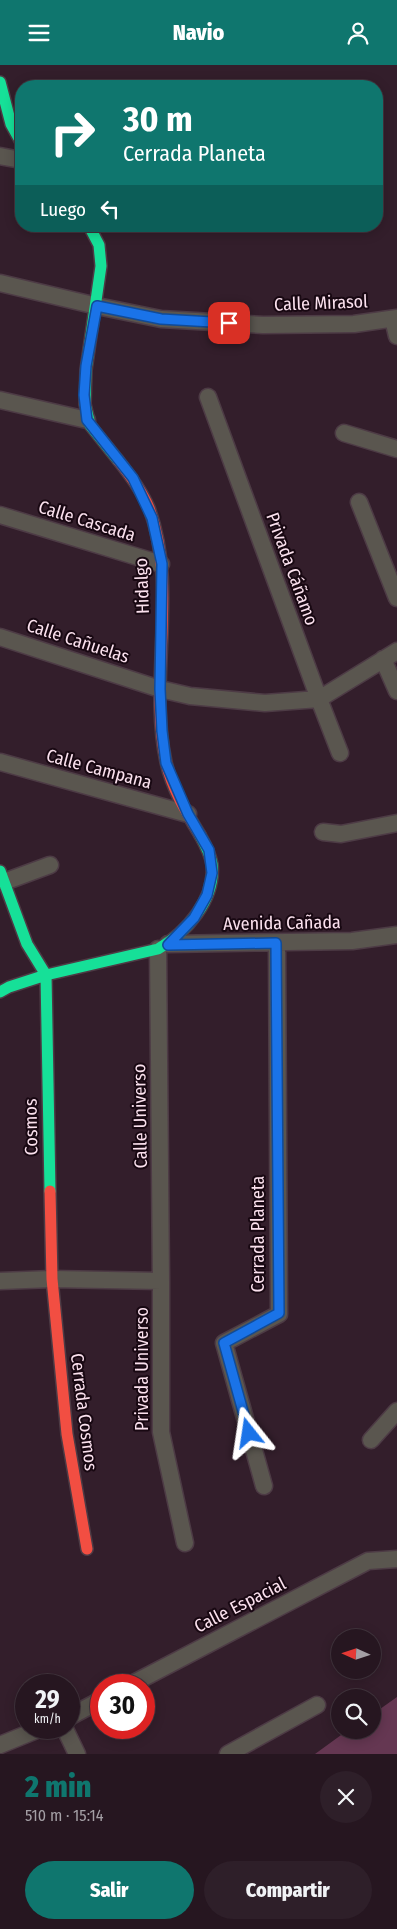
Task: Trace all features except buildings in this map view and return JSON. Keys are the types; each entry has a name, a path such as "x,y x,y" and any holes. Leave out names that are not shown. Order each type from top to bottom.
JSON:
{"street":[{"path":"0,82 11,124 15,131"},
{"path":"0,156 15,159"},
{"path":"0,400 87,420 84,395 86,366 97,306 101,265 97,239 92,232"},
{"name":"Calle Mirasol","path":"0,283 161,319 263,325 354,324 395,319"},
{"path":"395,319 397,336"},
{"name":"Privada Cáñamo","path":"208,397 340,753"},
{"name":"Hidalgo","path":"87,420 133,478 152,518 162,564 160,689 166,763 188,814 209,850 212,873 207,895 194,918 163,947"},
{"path":"344,433 397,449"},
{"path":"359,502 397,598"},
{"name":"Calle Cascada","path":"0,515 162,564"},
{"name":"Calle Cañuelas","path":"0,637 160,689 190,696 265,703 319,699 390,655"},
{"path":"390,655 397,691"},
{"name":"Calle Campana","path":"0,762 188,814"},
{"path":"323,832 341,834 397,823"},
{"path":"46,975 26,944 2,877 50,865"},
{"name":"Avenida Cañada","path":"163,947 352,941 397,935"},
{"name":"Cerrada Planeta","path":"264,1486 224,1343 279,1313 276,943"},
{"path":"0,992 9,987 46,975 163,947"},
{"name":"Calle Universo","path":"162,1281 163,947"},
{"name":"Cosmos","path":"46,975 52,1279"},
{"path":"0,1281 52,1279 162,1281"},
{"name":"Cerrada Cosmos","path":"52,1279 67,1434 88,1549"},
{"name":"Privada Universo","path":"162,1281 161,1432 185,1543"},
{"path":"371,1440 397,1411"},
{"name":"Calle Espacial","path":"151,1674 368,1561 397,1559"},
{"path":"228,1754 317,1705"},
{"path":"0,1745 15,1739"},
{"path":"70,1739 77,1754"}],"shaded area":[{"path":"397,1697 397,1754 315,1754 336,1739 381,1739 381,1708"}],"traffic: fast":[{"path":"0,82 11,124 15,131"},
{"path":"92,232 99,245 101,266 86,370 85,404 90,425 118,460"},
{"path":"0,992 9,987 46,975 158,949 169,942 197,914 209,890 212,864 209,852 200,835"},
{"path":"0,871 27,944 46,975 50,1191"}],"traffic: jam":[{"path":"118,460 146,502 158,539 162,570 163,602 161,731 166,762 172,782 200,835"},
{"path":"50,1191 52,1279 67,1434 87,1549"}],"route":[{"path":"229,323 161,319 97,306 86,366 84,395 87,420 133,478 152,518 162,564 160,689 166,763 188,814 209,850 212,873 207,895 194,918 168,945 276,943 279,1313 224,1343 249,1433"}]}
